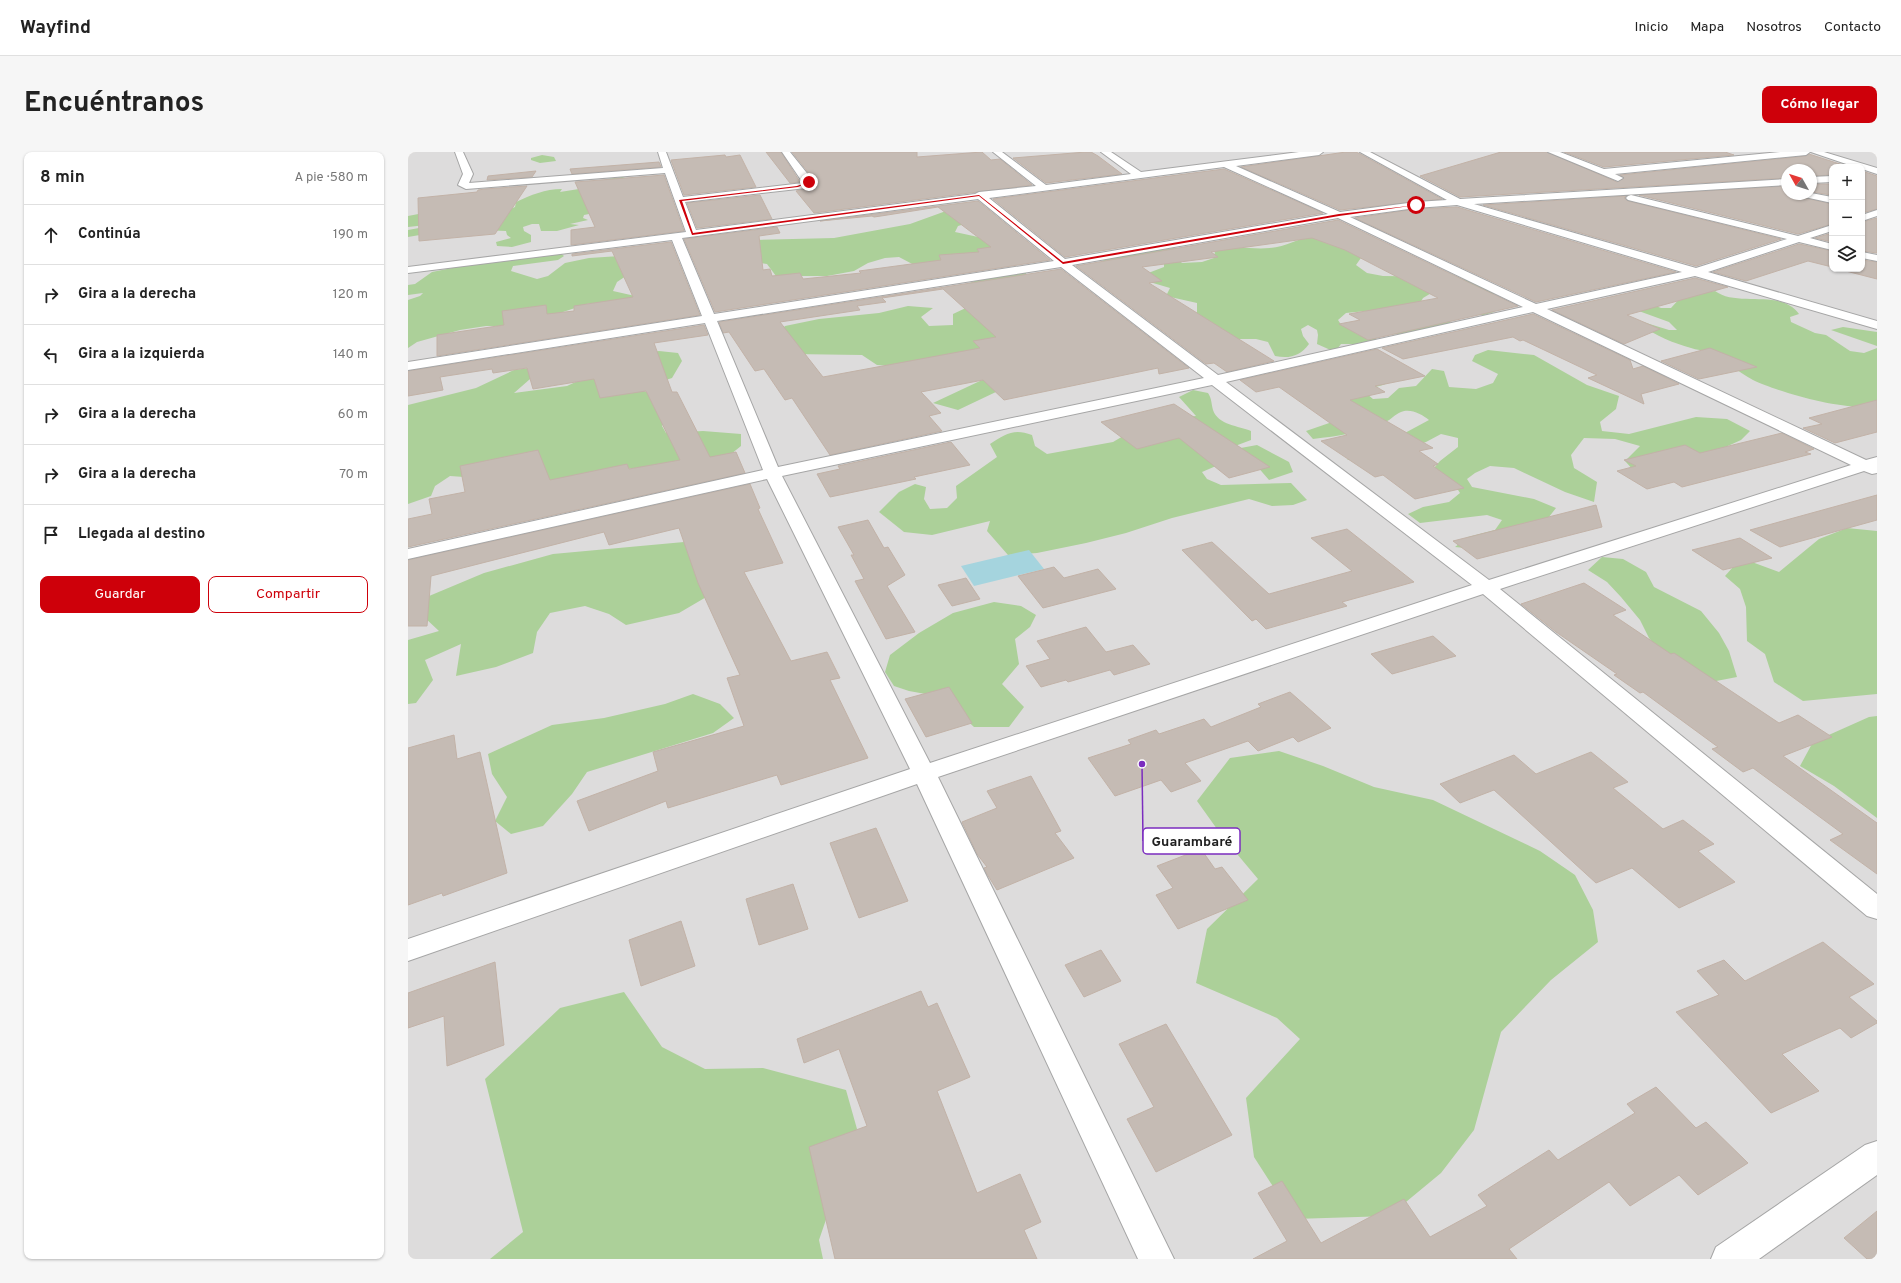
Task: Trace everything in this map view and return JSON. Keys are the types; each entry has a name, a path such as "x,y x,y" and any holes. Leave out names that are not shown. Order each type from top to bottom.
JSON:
{"street":[{"path":"470,152 456,152 468,174 463,185 466,186 667,170"},
{"path":"662,152 667,170 680,200 684,235 710,319 772,473 924,773 1156,1259"},
{"path":"680,200 806,185 809,182 786,152"},
{"path":"997,152 1043,187"},
{"path":"1105,152 1139,175"},
{"path":"1269,152 1279,157"},
{"path":"408,270 1319,152"},
{"path":"1364,152 1459,203 1877,325"},
{"path":"1552,152 1648,191"},
{"path":"1731,152 1746,157"},
{"path":"1604,172 1806,152"},
{"path":"1816,152 1877,171"},
{"path":"1828,156 1850,152"},
{"path":"1715,160 1736,168"},
{"path":"1224,164 1339,215 1873,467"},
{"path":"1865,176 1877,175"},
{"path":"1817,180 1829,179"},
{"path":"408,366 1063,263 1339,215 1416,205 1648,191 1756,180 1781,183"},
{"path":"1756,180 1781,189"},
{"path":"1611,193 1829,247"},
{"path":"979,195 1063,263 1486,587 1877,909"},
{"path":"1817,197 1829,199"},
{"path":"1865,207 1877,210"},
{"path":"1865,217 1877,213"},
{"path":"408,554 772,473 1215,380 1696,272 1829,229"},
{"path":"1865,256 1877,258"},
{"path":"408,950 924,773 1486,587 1873,467"},
{"path":"1729,1259 1877,1156"}],"shaded area":[{"path":"408,152 1877,152 1877,1259 408,1259"}],"green space":[{"path":"542,155 554,157 556,161 540,163 531,160 531,158"},
{"path":"622,177 629,179 599,212 584,215 583,218 588,220 570,224 579,225 557,231 541,231 539,224 532,224 523,227 524,231 531,235 531,242 512,247 497,246 496,242 511,238 507,235 506,231 494,230 444,232 408,237 408,230 426,225 408,227 408,216 439,210 503,212 515,207 516,202 538,193 556,189 562,189 560,192 579,189 607,179"},
{"path":"946,211 975,221 958,226 955,232 992,240 993,252 918,267 899,257 885,258 868,263 854,271 827,276 776,276 767,264 754,262 755,240 834,238 910,224"},
{"path":"1314,235 1363,255 1356,265 1367,273 1383,276 1457,277 1488,286 1497,291 1489,298 1496,306 1494,312 1484,315 1474,315 1433,292 1423,298 1419,305 1449,315 1450,323 1418,331 1393,334 1389,333 1377,323 1366,311 1346,313 1338,320 1342,326 1354,327 1379,335 1372,344 1341,344 1335,352 1317,344 1317,330 1308,325 1301,329 1303,336 1309,344 1306,348 1294,356 1280,357 1275,356 1268,342 1256,339 1233,339 1197,315 1197,303 1166,296 1170,288 1153,283 1143,275 1164,267 1164,260 1109,267 1102,261 1116,256 1174,248 1181,251 1177,258 1182,263 1202,262 1214,258 1215,251 1222,249 1276,247"},
{"path":"559,252 564,256 558,260 513,266 511,271 537,279 548,276 565,263 589,258 620,256 629,274 617,282 613,291 644,298 587,304 536,321 510,326 486,326 460,330 417,342 408,348 408,300 420,296 423,293 408,295 408,285 415,284 432,272"},
{"path":"1026,272 1026,281 998,391 958,410 933,403 997,373 877,365 862,355 792,354 775,336 785,326 819,319 879,313 908,306 933,308 921,317 929,326 953,325 953,314 970,306 960,287 987,276"},
{"path":"1715,291 1724,296 1770,300 1791,306 1799,314 1790,317 1791,322 1815,333 1826,335 1850,351 1864,353 1877,348 1877,405 1865,407 1832,404 1764,385 1753,380 1709,352 1693,349 1671,341 1653,333 1641,325 1643,322 1669,330 1677,330 1669,322 1636,310 1651,304 1661,308 1671,308 1682,296"},
{"path":"1843,327 1877,332 1877,346 1831,330"},
{"path":"1488,350 1534,355 1587,385 1619,396 1616,409 1600,422 1602,431 1629,434 1696,417 1727,419 1750,431 1741,440 1719,450 1635,472 1625,461 1640,446 1615,439 1584,438 1571,455 1574,468 1597,482 1594,502 1565,492 1514,468 1490,466 1475,473 1467,479 1472,487 1534,499 1556,508 1541,527 1476,549 1455,547 1468,537 1495,530 1502,520 1487,515 1420,523 1408,514 1423,507 1449,502 1460,493 1453,482 1434,468 1440,461 1458,447 1458,438 1441,434 1426,442 1380,460 1347,460 1360,449 1403,434 1429,420 1416,412 1404,411 1376,426 1349,434 1313,439 1306,431 1338,420 1342,395 1403,377 1368,389 1367,394 1373,399 1388,398 1399,388 1416,386 1432,369 1444,371 1449,387 1476,389 1493,383 1498,374 1472,361 1475,355"},
{"path":"659,351 678,353 682,361 672,378 638,389 647,392 668,415 662,426 666,433 703,431 741,434 741,446 726,458 599,472 567,479 537,482 450,476 435,486 431,496 408,504 408,405 476,388 514,370 545,366 514,393 567,386 642,354"},
{"path":"1193,390 1208,393 1213,410 1219,419 1251,431 1251,440 1219,452 1257,445 1289,462 1293,472 1269,480 1256,465 1216,466 1202,472 1207,479 1221,485 1291,483 1307,500 1293,505 1272,506 1249,499 1172,518 1126,533 1086,543 1037,553 1008,555 987,531 990,521 932,535 904,532 879,512 899,492 915,484 926,487 924,499 930,509 947,508 957,498 956,486 997,457 990,444 1000,437 1010,433 1020,432 1032,435 1035,446 1047,454 1113,442 1130,432 1169,419 1196,416 1179,397"},
{"path":"1847,528 1877,531 1877,694 1803,701 1774,682 1765,654 1747,641 1746,607 1740,589 1725,576 1741,558 1779,572 1819,539"},
{"path":"695,541 708,596 679,613 626,625 609,614 585,606 550,613 537,632 533,653 496,667 456,676 461,644 425,660 433,680 416,703 408,704 408,640 439,631 410,604 484,573 553,554"},
{"path":"1602,557 1623,559 1646,572 1654,587 1701,611 1719,633 1729,651 1737,677 1711,682 1671,665 1649,638 1640,620 1621,597 1607,582 1588,570"},
{"path":"994,602 1021,606 1036,615 1030,627 1015,639 1019,664 1002,684 1024,707 1009,727 974,727 942,697 909,691 894,686 885,672 890,655 919,633 953,613"},
{"path":"693,694 720,704 734,718 713,733 587,772 572,794 543,826 511,834 495,821 507,797 492,774 488,754 552,725 604,718 665,704"},
{"path":"1877,716 1877,818 1834,786 1800,766 1813,742 1869,717"},
{"path":"1279,751 1323,766 1374,787 1433,800 1540,851 1575,875 1593,910 1598,942 1551,980 1501,1032 1474,1130 1441,1173 1389,1216 1294,1219 1254,1157 1246,1098 1300,1039 1277,1018 1196,983 1207,929 1258,879 1222,836 1197,801 1230,758"},
{"path":"624,992 662,1047 705,1069 763,1068 846,1090 857,1129 819,1240 823,1259 490,1259 523,1232 485,1079 560,1008"}],"water":[{"path":"1029,550 1044,569 974,586 961,566"}],"building":[{"path":"766,152 781,152 800,182 790,183"},
{"path":"792,152 917,152 917,157 982,152 991,160 1000,159 1032,185 814,213 796,191 809,188 815,181"},
{"path":"1091,152 1098,156 1122,174 1046,183 1013,158"},
{"path":"1346,152 1356,152 1442,199 1340,210 1241,167"},
{"path":"1501,152 1547,152 1617,182 1624,178 1620,175 1806,156 1809,154 1840,164 1829,164 1829,175 1817,176 1817,164 1781,164 1781,178 1460,197 1420,176"},
{"path":"1564,152 1725,152 1734,155 1604,167"},
{"path":"725,155 726,157 740,155 756,187 684,195 671,160"},
{"path":"659,162 661,167 572,174 570,169"},
{"path":"1224,169 1323,213 1065,257 993,199"},
{"path":"536,171 532,177 487,180 488,176"},
{"path":"1865,172 1877,176 1877,209 1865,212"},
{"path":"664,175 684,231 571,245 571,230 595,227 575,182"},
{"path":"1817,184 1829,184 1829,195 1817,193"},
{"path":"527,186 495,234 419,241 418,198 477,192 478,190 485,189"},
{"path":"1781,186 1781,200 1814,200 1829,203 1829,225 1798,234 1639,195"},
{"path":"760,195 772,219 697,228 687,203"},
{"path":"1626,196 1624,198 1628,201 1781,239 1696,266 1483,205"},
{"path":"978,201 1050,260 715,312 684,239 777,227 780,233 759,236 763,270 770,269 772,276 800,273 803,279 861,273 859,271 941,260 939,255 979,252 977,249 991,247 938,207 874,217 820,221"},
{"path":"1457,207 1676,272 1536,302 1355,218 1416,209"},
{"path":"1877,218 1877,253 1865,251 1865,221"},
{"path":"1338,220 1518,306 1368,340 1339,324 1360,320 1349,314 1438,298 1345,250 1312,238 1211,252 1218,257 1142,267 1162,281 1149,283 1274,361 1227,372 1214,363 1206,364 1076,266"},
{"path":"1829,234 1829,241 1815,238"},
{"path":"671,242 700,315 437,356 437,335 504,325 502,311 546,305 547,314 574,311 574,306 633,297 612,251 572,256 572,254"},
{"path":"1799,244 1829,250 1829,266 1808,261 1746,281 1713,272"},
{"path":"1865,260 1877,262 1877,279 1850,272 1865,272"},
{"path":"1061,269 1189,368 1159,374 1158,368 1004,400 983,380 921,392 941,413 929,416 942,431 830,455 792,398 785,400 764,369 755,371 729,332 723,333 719,322","holes":["943,289 996,337 973,341 980,348 823,377 780,322 860,310 857,306 886,302 882,298"]},
{"path":"1695,278 1728,287 1627,315 1660,329 1624,344 1552,310"},
{"path":"1533,314 1630,360 1633,369 1643,366 1679,384 1641,394 1644,404 1588,378 1597,375 1523,340 1520,341 1513,337 1403,359 1382,348"},
{"path":"704,325 708,335 654,343 672,392 677,392 710,457 736,452 745,473 408,547 408,519 432,514 429,499 465,492 460,466 538,450 550,480 627,464 629,469 680,460 646,391 600,398 594,379 533,389 527,368 493,373 492,369 440,377 443,390 408,396 408,371"},
{"path":"1710,348 1757,367 1699,379 1661,361"},
{"path":"1377,349 1425,376 1375,386 1385,392 1350,400 1433,448 1419,451 1438,464 1433,466 1464,488 1415,499 1383,475 1375,477 1321,441 1347,435 1279,387 1256,392 1240,380"},
{"path":"1877,400 1877,432 1835,443 1803,428 1822,424 1809,418"},
{"path":"1174,404 1270,467 1229,478 1179,438 1137,449 1101,422"},
{"path":"1782,433 1814,449 1805,452 1811,454 1682,487 1674,482 1647,489 1617,471 1636,466 1624,460 1685,445 1700,453"},
{"path":"951,442 970,465 914,477 916,479 830,497 817,474 840,469 838,466"},
{"path":"750,484 760,508 758,509 783,563 744,572 791,661 827,652 840,678 830,680 868,758 781,785 777,775 668,808 666,801 589,831 577,801 658,771 653,752 744,726 727,678 740,675 698,583 679,528 609,545 604,532 431,576 427,626 408,626 408,560"},
{"path":"1877,495 1877,520 1780,547 1750,530"},
{"path":"1596,505 1602,527 1477,559 1453,541"},
{"path":"868,520 884,548 888,547 905,575 887,586 915,632 886,639 855,581 864,579 851,555 854,555 838,527"},
{"path":"1347,529 1414,582 1342,602 1347,606 1266,629 1256,619 1252,621 1182,550 1212,542 1269,594 1352,571 1311,538"},
{"path":"1740,538 1772,558 1723,570 1692,550"},
{"path":"1054,567 1064,578 1098,569 1116,589 1043,608 1018,576"},
{"path":"966,578 980,599 952,606 938,585"},
{"path":"1584,583 1626,610 1613,615 1671,654 1674,653 1779,723 1798,715 1832,737 1783,756 1877,823 1877,874 1830,840 1843,834 1753,768 1743,772 1712,749 1718,747 1643,692 1640,693 1614,675 1617,674 1556,632 1521,604"},
{"path":"1086,627 1106,652 1133,645 1150,664 1114,675 1110,670 1068,682 1066,680 1041,687 1026,666 1050,659 1037,641"},
{"path":"1433,636 1456,656 1392,674 1371,654"},
{"path":"949,687 972,723 926,737 905,699"},
{"path":"1290,692 1331,728 1298,742 1293,737 1258,751 1248,741 1185,763 1201,781 1171,792 1161,780 1115,796 1088,758 1131,744 1128,740 1156,730 1159,734 1204,719 1211,727 1261,707 1258,704"},
{"path":"454,735 457,759 480,752 507,873 443,896 442,893 408,905 408,748"},
{"path":"1591,752 1628,782 1613,788 1663,829 1683,820 1714,844 1698,851 1735,882 1679,908 1632,868 1596,883 1494,790 1460,803 1440,784 1514,755 1536,774"},
{"path":"1031,776 1061,831 1055,833 1074,858 997,890 984,868 987,867 977,854 962,822 997,808 987,791"},
{"path":"876,828 908,901 859,918 830,843"},
{"path":"1201,849 1215,869 1222,867 1248,900 1178,929 1156,895 1173,888 1157,866"},
{"path":"793,884 808,929 759,945 746,899"},
{"path":"681,921 695,966 641,986 629,940"},
{"path":"1823,942 1874,984 1849,997 1877,1021 1877,1023 1851,1038 1840,1028 1782,1054 1819,1091 1771,1113 1676,1012 1719,995 1697,971 1724,960 1745,981"},
{"path":"1101,950 1121,981 1084,997 1065,965"},
{"path":"495,962 504,1045 447,1066 444,1016 408,1028 408,993"},
{"path":"921,991 928,1007 937,1003 970,1077 937,1091 977,1193 1020,1174 1041,1222 1024,1230 1037,1259 835,1259 809,1147 867,1126 839,1049 804,1063 797,1039"},
{"path":"1166,1024 1232,1135 1156,1172 1127,1119 1154,1107 1119,1044"},
{"path":"1656,1087 1696,1128 1706,1122 1748,1163 1698,1195 1679,1175 1630,1206 1609,1182 1509,1249 1517,1259 1253,1259 1287,1241 1258,1193 1282,1181 1321,1243 1404,1199 1430,1237 1487,1206 1478,1195 1549,1150 1558,1160 1635,1113 1627,1104"},
{"path":"1877,1211 1877,1259 1867,1259 1844,1238"}],"place":[{"name":"Guarambaré","path":"1142,764"}],"route":[{"path":"809,182 806,185 680,200 692,234 979,195 1063,263 1339,215 1416,205"}]}
